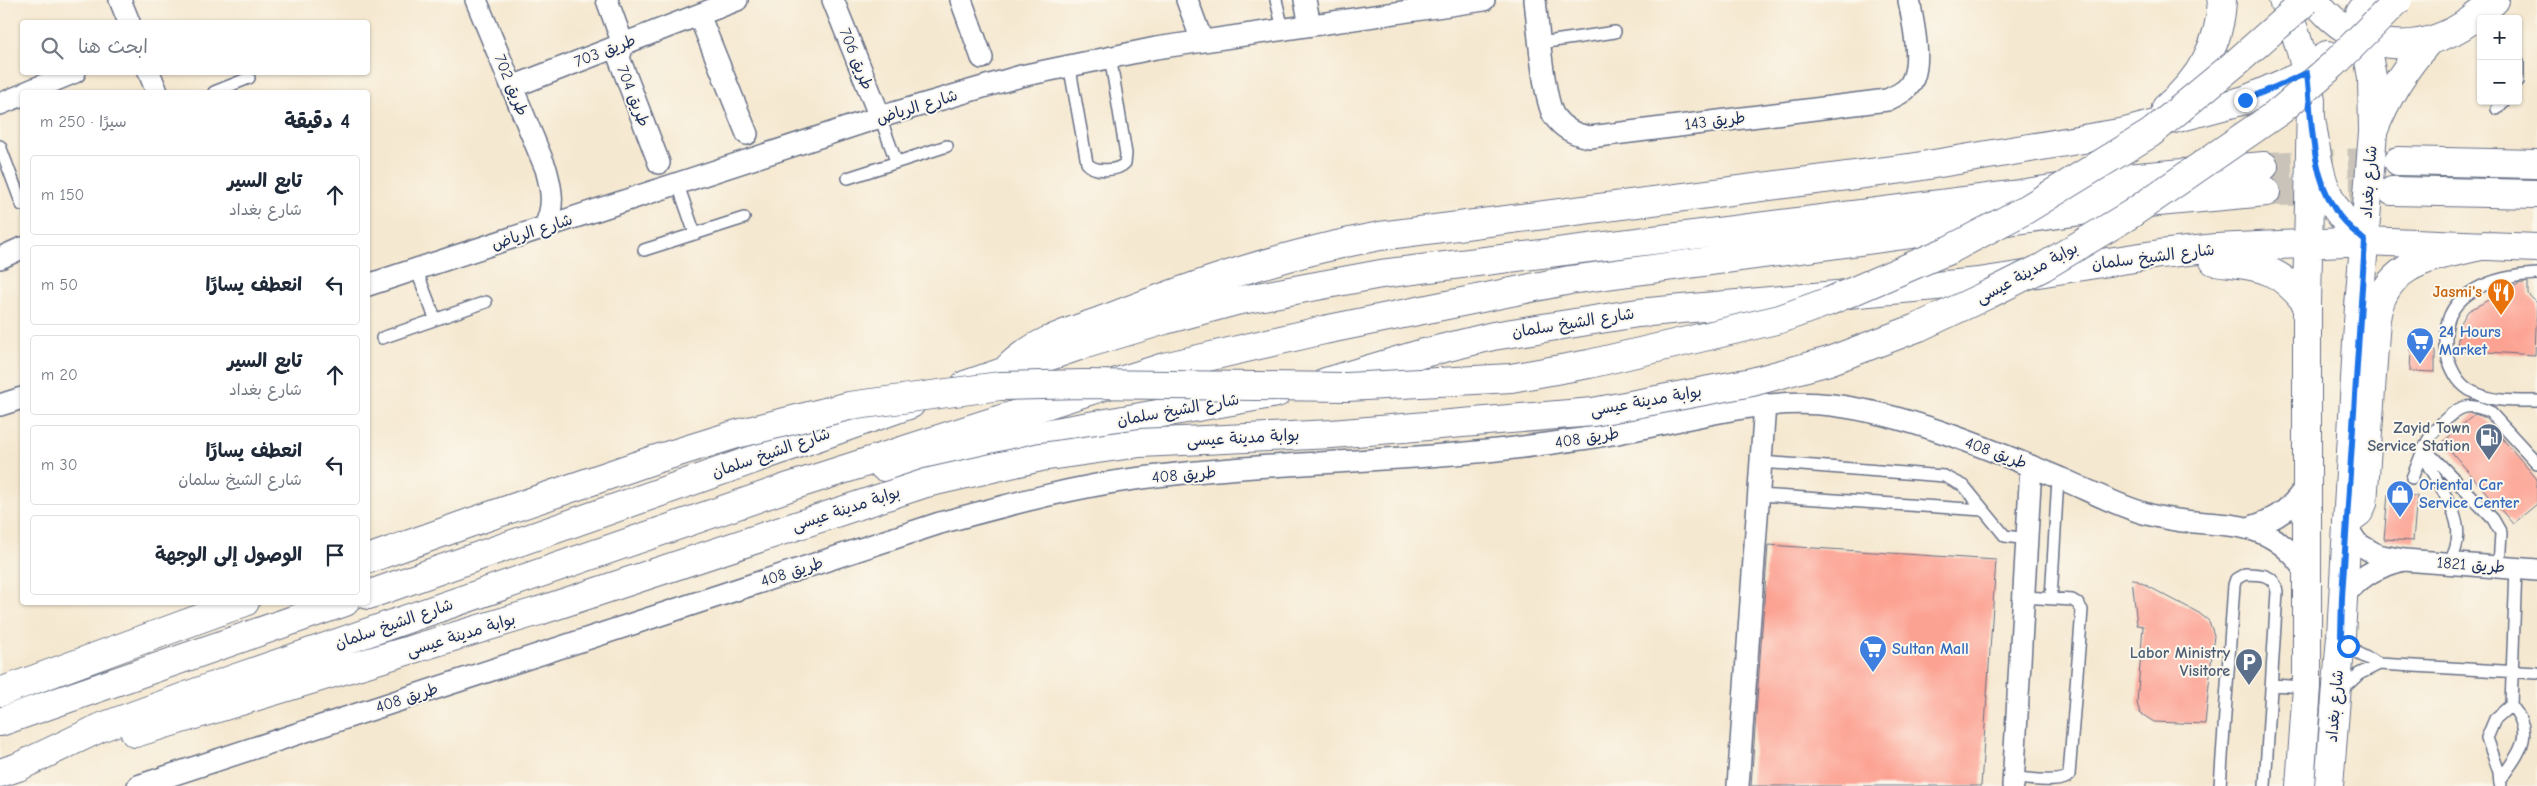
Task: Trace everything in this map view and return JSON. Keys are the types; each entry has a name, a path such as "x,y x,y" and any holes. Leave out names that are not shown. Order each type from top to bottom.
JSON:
{"main road":[{"path":"2125,132 2158,116 2183,94 2206,62 2216,39 2222,0"},
{"name":"شارع بغداد","path":"2283,0 2307,73 2311,118 2340,239 2347,524 2341,636 2329,786"},
{"path":"370,558 654,460 736,434 849,406 1000,386 1094,384 1347,387 1511,378 1589,364 1780,318 1830,301 1948,250 2025,210 2151,133 2238,61 2307,0"},
{"path":"2316,0 2330,17 2359,17 2391,44 2428,42 2454,32 2484,12"},
{"name":"بوابة مدينة عيسى","path":"9,770 539,611 926,483 1041,457 1140,443 1332,434 1593,412 1752,382 1828,361 1918,327 1989,294 2043,267 2131,214 2280,112 2334,64 2398,0"},
{"name":"شارع الشيخ سلمان","path":"1004,371 1022,356 1042,344 1106,318 1232,273 1337,244 1380,236 1910,168 2125,132 2245,100 2307,73 2328,55 2359,17"},
{"name":"شارع بغداد","path":"2359,17 2372,78 2373,132 2380,193"},
{"path":"2373,132 2396,82 2428,42"},
{"path":"2311,118 2324,186 2336,212 2340,239"},
{"path":"2398,161 2537,164"},
{"name":"شارع الشيخ سلمان","path":"9,770 102,727 236,678 792,486 1164,367 1324,330 1570,280 2126,205 2265,179 2126,178 2012,195 1381,274 1236,301 1165,320 1004,371 370,594"},
{"path":"2340,239 2380,193 2537,194"},
{"name":"شارع الشيخ سلمان","path":"792,486 1054,432 1299,388 1450,346 1527,330 1694,306 1978,282 2160,254 2340,239 2537,248"},
{"name":"شارع بغداد","path":"2300,786 2307,687 2307,304 2340,239"},
{"path":"2347,524 2363,503 2376,319 2382,295 2396,275 2408,267 2485,245"},
{"path":"2160,254 2266,269 2288,282 2307,304"},
{"path":"0,692 30,679 238,605"},
{"path":"0,722 336,605"}],"street":[{"path":"120,0 128,20"},
{"name":"طريق 702","path":"476,0 546,170 552,199 552,210 544,228"},
{"name":"طريق 704","path":"607,0 623,44 619,58 659,163"},
{"name":"طريق 703","path":"512,87 737,0"},
{"name":"طريق 706","path":"832,0 880,117"},
{"path":"961,0 982,58"},
{"path":"1187,0 1202,41"},
{"path":"1305,0 1310,25"},
{"name":"شارع الرياض","path":"370,284 678,185 880,117 1069,64 1202,41 1484,0"},
{"name":"طريق 143","path":"1535,0 1549,102 1554,116 1566,128 1590,137 1887,100 1906,90 1916,73 1916,49 1910,0"},
{"path":"699,15 747,134"},
{"path":"34,90 69,75"},
{"path":"150,75 156,90"},
{"path":"0,104 20,96"},
{"name":"طريق 702","path":"546,170 560,191 586,214"},
{"path":"1,256 20,249"},
{"path":"0,405 20,399"},
{"path":"1738,786 1765,404"},
{"name":"طريق 408","path":"138,786 940,523 1051,494 1164,476 1423,458 1538,445 1618,433 1765,404 1831,405 1881,413 2031,466 2127,507 2162,518 2251,527 2268,534 2283,544 2296,556 2306,572"},
{"path":"2013,782 2031,466"},
{"name":"طريق 408","path":"2251,527 2269,522 2285,512 2298,499 2308,483"},
{"name":"طريق 1821","path":"2347,524 2357,543 2363,549 2378,555 2404,560 2537,570"},
{"name":"طريق 1821","path":"2342,597 2356,582 2376,568 2404,560"}],"lane":[{"path":"1276,0 1283,29"},
{"path":"1540,43 1615,32"},
{"path":"1069,64 1087,163 1097,170 1119,168 1123,166 1127,158 1110,56"},
{"path":"219,90 249,78"},
{"path":"880,117 896,161"},
{"path":"0,146 20,200"},
{"path":"848,178 947,146"},
{"path":"678,185 694,234"},
{"path":"644,250 744,218"},
{"path":"416,269 435,318"},
{"path":"2537,274 2514,276 2464,296 2453,307 2446,321 2447,356 2461,385 2481,396 2537,402"},
{"path":"382,338 435,318 486,302"},
{"path":"2412,478 2430,437 2450,415 2466,407 2474,406 2490,412 2537,462"},
{"path":"2424,448 2426,460 2460,532 2457,549 2449,563"},
{"path":"2424,448 2494,519 2501,533 2507,567 2511,705 2525,722 2527,738 2521,756 2500,783"},
{"path":"1761,462 1944,476 1964,486 2005,536 2027,539"},
{"path":"2051,599 2058,478"},
{"path":"1759,496 1983,510"},
{"path":"2220,786 2236,579 2245,574 2268,577 2276,585 2277,598 2265,786"},
{"path":"2013,782 2062,780 2066,778 2070,770 2082,610 2072,600 2024,597"},
{"path":"2341,636 2357,653 2379,664 2511,670 2537,673"},
{"path":"2336,698 2351,681 2379,664"},
{"path":"2272,684 2307,687"},
{"path":"2500,783 2487,738 2495,719 2511,705"}],"building":[{"name":"Jasmi's","path":"2528,282 2528,294 2537,303 2535,355 2457,350 2459,326 2468,311 2518,284"},
{"name":"24 Hours Market","path":"2411,349 2435,350 2435,372 2410,371"},
{"path":"2475,414 2485,418 2537,479 2537,504 2513,524 2443,442"},
{"name":"Oriental Car Service Center","path":"2388,494 2417,496 2413,541 2384,539"},
{"name":"Sultan Mall","path":"1768,545 1996,560 1981,786 1751,786"},
{"path":"2132,578 2199,613 2209,621 2214,635 2205,724 2154,722 2140,713 2137,703 2143,626 2137,625"}],"tunnel":[{"path":"2264,166 2394,161"},
{"path":"2266,192 2392,191"}],"place":[{"name":"Jasmi's","path":"2501,316"},
{"name":"24 Hours Market","path":"2420,365"},
{"name":"Zayid Town Service Station","path":"2489,461"},
{"name":"Oriental Car Service Center","path":"2400,518"},
{"name":"Sultan Mall","path":"1873,673"},
{"name":"Labor Ministry Visitore","path":"2249,686"}],"route":[{"path":"2245,100 2307,73 2311,118 2319,168 2324,186 2336,212 2365,241 2359,306 2342,597 2341,636 2348,646"}]}
